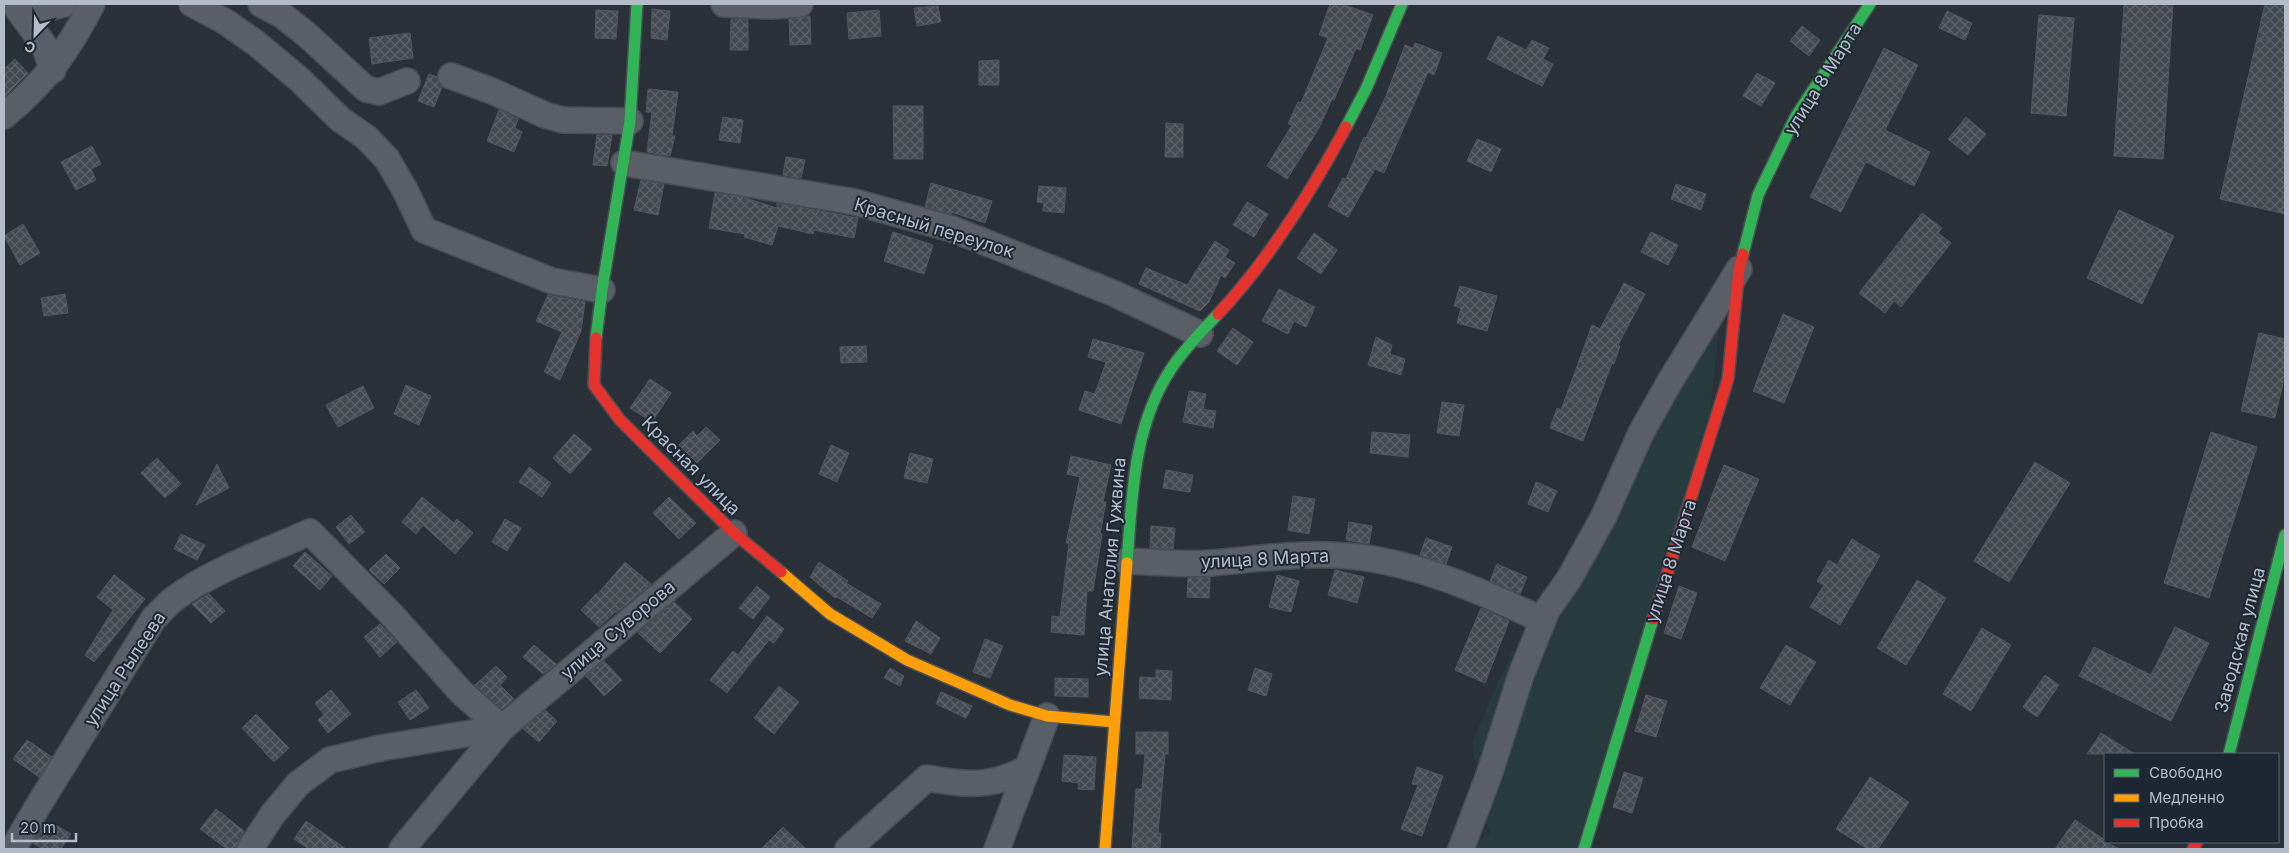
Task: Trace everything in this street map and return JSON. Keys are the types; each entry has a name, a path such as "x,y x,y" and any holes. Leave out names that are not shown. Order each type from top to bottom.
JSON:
{"street":[{"path":"16,6 29,12 64,4"},
{"path":"4,116 28,96 52,70 69,46 92,4"},
{"path":"192,4 226,22 257,44 299,79 341,120 366,137 387,160 405,190 424,230 552,280 602,290"},
{"path":"261,4 282,15 306,34 366,89 379,92 408,81"},
{"name":"Красная улица","path":"638,4 630,121 602,290 594,358 594,386 620,420 734,533 830,614 907,660 1010,705 1047,716 1114,722"},
{"path":"724,4 771,6 800,4"},
{"name":"улица 8 Марта","path":"1584,849 1645,643 1728,379 1739,269 1758,195 1796,116 1870,4"},
{"path":"16,6 44,45 52,70"},
{"name":"улица Анатолия Гужвина","path":"1105,849 1133,479 1144,426 1156,396 1171,368 1238,293 1269,252 1335,147 1366,89 1396,6"},
{"path":"450,76 492,91 545,116 563,120 630,121"},
{"name":"Красный переулок","path":"624,163 855,202 952,229 1113,292 1200,334"},
{"name":"улица 8 Марта","path":"1461,849 1489,775 1521,675 1542,620 1547,610 1570,579 1604,516 1641,433 1739,269"},
{"name":"улица Рылеева","path":"13,849 154,618 174,599 196,586 231,567 310,532 392,615 461,692 502,728"},
{"name":"улица Суворова","path":"402,849 502,728 734,533"},
{"name":"Заводская улица","path":"2229,753 2285,535"},
{"name":"улица 8 Марта","path":"1126,562 1208,563 1332,555 1368,559 1406,567 1479,590 1542,620"},
{"path":"997,849 1047,716"},
{"path":"250,849 273,814 298,784 330,760 382,748 502,728"},
{"path":"848,849 927,778 951,782 991,783 1006,779 1026,768"}],"green space":[{"path":"1720,322 1709,419 1576,849 1467,849 1490,833 1483,813 1486,768 1474,759 1473,740 1512,651 1540,650 1653,422"}],"building":[{"path":"1330,4 1342,4 1373,15 1360,50 1356,48 1334,100 1332,99 1318,130 1287,179 1267,166 1292,125 1288,124 1298,102 1301,103 1328,38 1319,35"},
{"path":"2124,4 2173,4 2163,159 2114,156"},
{"path":"2265,4 2285,6 2285,214 2220,199"},
{"path":"938,6 941,22 917,26 914,8"},
{"path":"652,9 670,11 667,40 651,38"},
{"path":"596,10 618,11 616,39 595,38"},
{"path":"879,10 881,36 849,39 847,13"},
{"path":"1947,11 1972,23 1965,40 1939,28"},
{"path":"2039,15 2074,18 2066,116 2031,113"},
{"path":"810,16 811,44 790,45 789,19"},
{"path":"731,19 748,19 748,50 730,50"},
{"path":"1802,26 1820,40 1809,56 1790,41"},
{"path":"410,33 413,58 372,64 369,38"},
{"path":"1498,36 1526,50 1532,40 1549,48 1543,59 1553,64 1542,86 1487,59"},
{"path":"1415,43 1442,53 1434,75 1428,72 1384,173 1375,169 1348,217 1328,206 1343,178 1346,179 1364,137 1366,138 1386,96 1405,45 1413,48"},
{"path":"1884,48 1918,65 1885,130 1930,152 1914,186 1866,162 1841,212 1810,197"},
{"path":"15,59 28,73 4,97 4,69"},
{"path":"999,60 999,85 979,85 979,61"},
{"path":"1757,73 1775,83 1761,106 1743,96"},
{"path":"429,74 437,77 442,87 434,107 418,101"},
{"path":"648,89 678,92 672,136 675,136 670,156 647,152 652,112 646,112"},
{"path":"893,106 923,106 923,159 894,159"},
{"path":"499,110 518,119 515,128 522,132 514,152 487,141"},
{"path":"723,117 743,120 740,143 719,140"},
{"path":"1966,117 1986,134 1968,155 1948,139"},
{"path":"1166,123 1183,124 1183,157 1165,157"},
{"path":"597,135 612,135 607,166 593,165"},
{"path":"1477,139 1501,149 1491,172 1467,161"},
{"path":"92,146 101,164 91,169 96,180 76,190 61,162"},
{"path":"786,157 805,160 801,178 783,175"},
{"path":"641,180 664,184 658,215 634,210"},
{"path":"931,183 992,201 985,223 951,212 951,214 925,207"},
{"path":"1676,184 1706,194 1701,210 1671,199"},
{"path":"1039,186 1066,188 1064,213 1043,211 1044,203 1037,202"},
{"path":"715,193 742,197 777,208 777,203 858,218 854,238 814,230 813,234 778,226 772,245 744,237 745,234 709,228"},
{"path":"1247,202 1268,214 1254,237 1233,225"},
{"path":"2119,210 2174,236 2142,304 2087,278"},
{"path":"1922,213 1942,228 1938,233 1951,243 1901,307 1894,301 1885,313 1859,293"},
{"path":"23,224 40,253 20,265 4,236"},
{"path":"893,232 933,245 924,274 884,261"},
{"path":"1651,232 1678,245 1668,265 1641,252"},
{"path":"1314,233 1337,250 1321,274 1297,258"},
{"path":"1215,241 1229,250 1225,257 1235,263 1225,278 1221,275 1209,302 1200,311 1139,284 1146,268 1187,285"},
{"path":"1624,283 1645,294 1618,345 1620,346 1614,364 1612,363 1583,441 1550,428 1557,408 1561,410 1592,325 1600,329"},
{"path":"1460,286 1497,296 1487,331 1457,323 1461,308 1454,306"},
{"path":"1279,289 1315,307 1306,327 1294,321 1288,334 1262,321"},
{"path":"65,294 68,313 44,316 41,298"},
{"path":"548,295 585,302 581,331 560,380 544,372 562,332 536,321"},
{"path":"1783,314 1814,327 1784,403 1753,391"},
{"path":"1233,328 1253,342 1237,365 1217,351"},
{"path":"2259,333 2285,339 2285,374 2275,418 2241,411"},
{"path":"1376,337 1392,345 1390,354 1405,359 1401,375 1368,365"},
{"path":"1093,339 1144,353 1121,424 1079,410 1085,391 1095,394 1106,362 1088,357"},
{"path":"866,346 867,362 841,363 840,347"},
{"path":"650,379 671,393 652,422 630,408"},
{"path":"406,385 431,396 419,425 394,414"},
{"path":"363,386 374,408 338,427 326,405"},
{"path":"1189,391 1206,394 1203,409 1216,411 1213,428 1183,422"},
{"path":"1442,402 1464,405 1459,436 1437,433"},
{"path":"706,427 720,440 697,463 679,445 693,431 697,436"},
{"path":"1372,432 1410,435 1408,457 1370,453"},
{"path":"2211,432 2257,447 2209,598 2164,583"},
{"path":"574,434 592,449 570,474 553,458"},
{"path":"831,445 849,453 837,482 819,474"},
{"path":"910,453 933,459 927,483 904,478"},
{"path":"1071,456 1111,465 1103,502 1106,502 1093,591 1087,591 1084,635 1051,632 1052,616 1060,617 1069,543 1066,543 1080,477 1067,474"},
{"path":"157,458 181,484 165,498 141,473"},
{"path":"2035,462 2070,483 2009,582 1974,561"},
{"path":"217,464 229,488 196,505"},
{"path":"1724,465 1759,479 1725,561 1692,547"},
{"path":"529,467 551,483 542,497 519,482"},
{"path":"1166,470 1193,475 1190,492 1163,488"},
{"path":"1536,482 1557,491 1548,512 1528,504"},
{"path":"1293,496 1315,499 1309,534 1288,530"},
{"path":"422,497 454,523 457,519 473,533 455,554 423,525 416,534 402,522"},
{"path":"669,497 696,523 679,539 653,513"},
{"path":"351,515 365,532 349,544 336,527"},
{"path":"505,519 521,528 507,551 492,542"},
{"path":"1349,522 1372,526 1369,544 1346,540"},
{"path":"1151,526 1175,528 1173,549 1150,548"},
{"path":"181,534 205,545 197,560 174,549"},
{"path":"1426,538 1452,547 1446,564 1420,555"},
{"path":"1852,539 1880,556 1840,625 1810,607 1824,585 1817,581 1829,560 1837,565"},
{"path":"305,552 332,576 320,590 293,566"},
{"path":"386,554 400,568 384,584 369,570"},
{"path":"625,562 651,584 599,627 581,610 597,595"},
{"path":"819,562 848,581 846,583 881,604 872,618 837,597 835,598 810,577"},
{"path":"1497,564 1527,577 1520,594 1490,581"},
{"path":"1335,570 1364,577 1357,603 1328,595"},
{"path":"114,575 145,599 94,662 85,655 113,610 97,597"},
{"path":"1277,575 1299,581 1291,612 1269,607"},
{"path":"1210,577 1209,598 1187,597 1188,578"},
{"path":"1917,580 1946,598 1906,665 1877,648"},
{"path":"757,586 770,597 753,619 739,608"},
{"path":"1679,586 1697,593 1681,639 1664,633"},
{"path":"209,594 225,611 211,623 192,604"},
{"path":"674,602 692,619 660,653 638,633"},
{"path":"1481,608 1509,621 1485,683 1455,670"},
{"path":"767,616 784,629 774,643 769,640 727,693 710,680 733,651 738,655"},
{"path":"916,621 940,638 931,654 905,641"},
{"path":"380,624 397,642 380,657 364,637"},
{"path":"2175,627 2209,643 2171,721 2079,676 2094,647 2151,675"},
{"path":"1982,628 2011,645 1971,711 1943,694"},
{"path":"985,639 1003,646 990,678 973,672"},
{"path":"534,645 556,664 543,674 523,657"},
{"path":"1786,645 1816,662 1790,705 1760,688"},
{"path":"604,661 622,680 604,696 586,676"},
{"path":"496,666 507,677 500,685 514,699 502,709 475,685"},
{"path":"890,668 904,676 900,686 884,678"},
{"path":"1255,668 1272,674 1266,696 1248,690"},
{"path":"1156,670 1172,671 1171,700 1139,698 1140,677 1156,678"},
{"path":"2045,675 2059,685 2037,717 2023,707"},
{"path":"1055,678 1088,679 1088,697 1055,696"},
{"path":"779,686 799,702 774,734 754,718"},
{"path":"331,690 351,714 328,733 318,720 324,715 315,703"},
{"path":"416,690 429,708 410,720 398,702"},
{"path":"941,692 972,706 966,718 936,704"},
{"path":"1646,695 1667,701 1656,737 1635,731"},
{"path":"545,710 557,721 539,742 523,729"},
{"path":"256,714 289,748 274,762 242,728"},
{"path":"1136,732 1168,732 1168,754 1165,754 1158,833 1161,833 1160,849 1132,849 1136,789 1142,789 1145,754 1136,754"},
{"path":"2101,733 2133,753 2104,753 2087,754"},
{"path":"27,740 52,757 39,777 13,759"},
{"path":"1064,755 1096,757 1094,790 1078,789 1079,783 1062,781"},
{"path":"1417,767 1443,776 1422,836 1401,829 1418,785 1412,784"},
{"path":"1624,772 1643,778 1632,813 1613,807"},
{"path":"1870,777 1909,802 1878,849 1868,849 1836,829"},
{"path":"216,809 244,831 235,849 227,849 200,829"},
{"path":"2075,820 2104,839 2104,843 2120,849 2055,849"},
{"path":"306,821 346,849 309,849 294,839"},
{"path":"44,824 51,828 54,824 71,834 61,849 43,849 33,843"},
{"path":"783,827 806,849 761,849"}],"traffic: fast":[{"path":"596,338 602,290 630,121 637,4"},
{"path":"1346,127 1366,89 1402,4"},
{"path":"1743,254 1758,195 1796,116 1870,4"},
{"path":"1127,563 1133,488 1142,438 1149,414 1158,391 1171,369 1193,340 1218,314"},
{"path":"2229,753 2285,535"},
{"path":"1584,849 1653,619"}],"traffic: slow":[{"path":"1105,849 1127,563"},
{"path":"781,572 830,614 907,660 1010,705 1047,716 1114,722"}],"traffic: jam":[{"path":"1218,314 1254,272 1288,225 1346,127"},
{"path":"1653,619 1728,379 1739,269 1743,254"},
{"path":"596,338 594,385 620,420 734,533 781,572"},
{"path":"2193,849 2196,843"}]}
